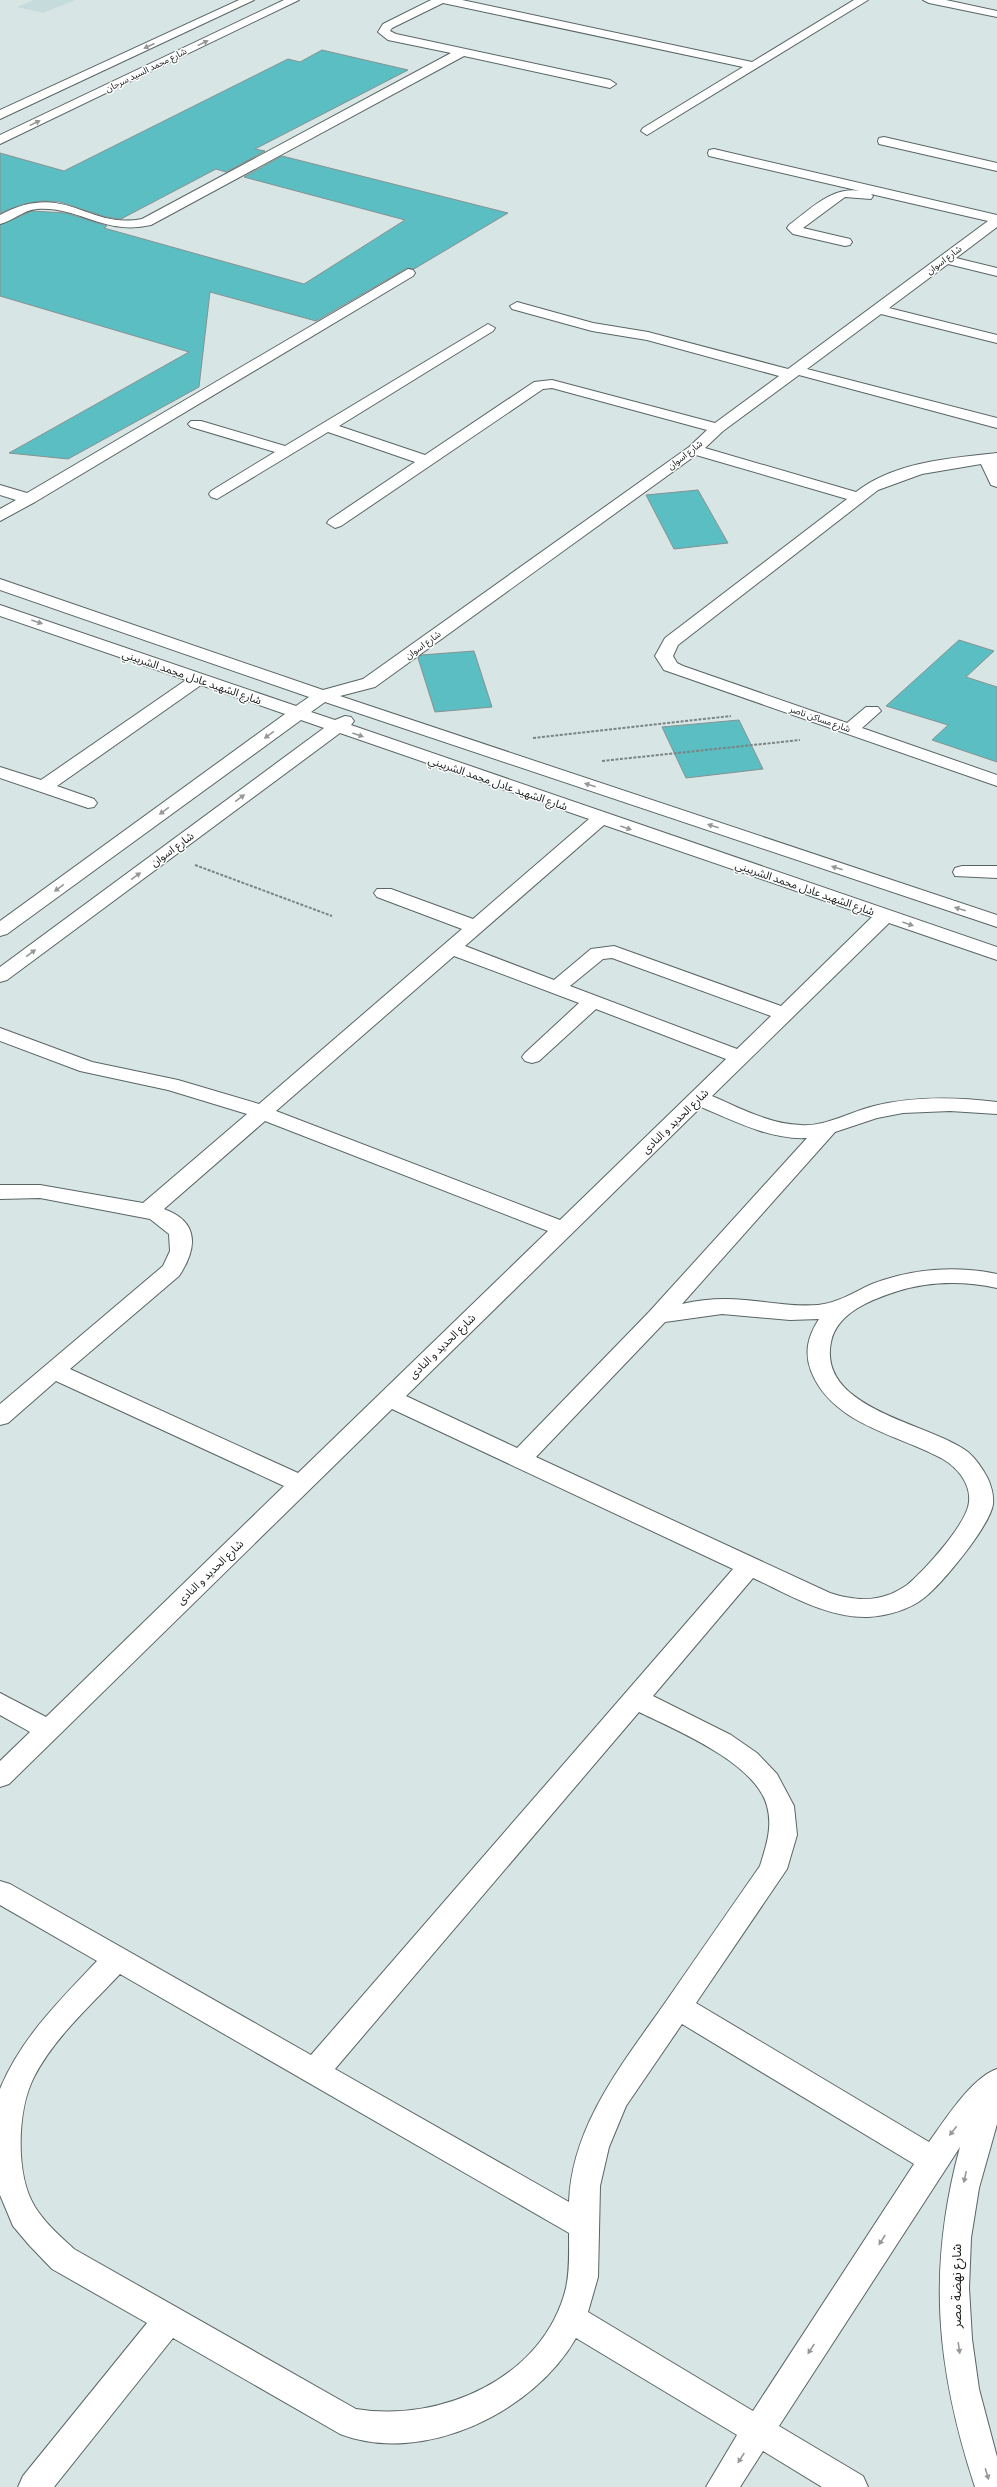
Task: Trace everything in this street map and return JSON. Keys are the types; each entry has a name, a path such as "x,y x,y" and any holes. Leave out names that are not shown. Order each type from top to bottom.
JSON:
{"street":[{"name":"شارع محمد السيد سرحان","path":"0,115 248,0"},
{"name":"شارع محمد السيد سرحان","path":"0,140 293,0"},
{"path":"440,0 387,26 384,32 392,37 610,84"},
{"path":"446,0 754,66"},
{"path":"647,131 862,0"},
{"path":"929,0 997,14"},
{"path":"0,220 26,207 45,204 120,224 133,225 146,222 462,52"},
{"path":"884,141 997,167"},
{"path":"714,153 903,201 923,210"},
{"path":"845,242 798,231 794,228 844,193 903,201 997,220"},
{"name":"شارع اسوان","path":"0,930 323,695 369,683 694,450 718,428 997,220"},
{"path":"945,260 997,272"},
{"path":"0,516 408,273"},
{"path":"517,306 592,327 648,336 997,422"},
{"path":"878,309 997,339"},
{"path":"217,494 488,328"},
{"path":"335,523 539,385 552,384 718,428"},
{"path":"196,424 287,451"},
{"path":"327,427 428,460"},
{"path":"694,450 857,497 890,478 911,471 954,462 992,458 997,482"},
{"path":"0,490 28,499"},
{"name":"شارع مساكن ناصر","path":"857,497 671,642 664,656 670,666 677,670 997,781"},
{"path":"0,584 362,709 997,921"},
{"name":"شارع الشهيد عادل محمد الشربيني","path":"0,610 600,819 997,954"},
{"path":"44,787 198,679"},
{"path":"362,709 369,683"},
{"name":"شارع اسوان","path":"0,976 362,709"},
{"path":"850,730 872,711"},
{"path":"0,772 88,803"},
{"path":"148,1211 600,819"},
{"path":"962,872 997,872"},
{"path":"384,893 476,927"},
{"name":"شارع الحديد و النادى","path":"0,1777 885,916"},
{"path":"451,948 740,1057"},
{"path":"556,988 598,953 614,952 785,1014"},
{"path":"532,1057 592,1002"},
{"path":"0,1034 87,1067 194,1090 262,1112 563,1229"},
{"path":"698,1098 775,1128 802,1132 828,1129 873,1112 899,1108 954,1105 997,1108"},
{"path":"520,1460 657,1317 828,1129"},
{"path":"0,1192 38,1190 148,1211 172,1223 179,1232 183,1246 179,1262 0,1417"},
{"path":"657,1317 685,1309 714,1306 744,1307 796,1313 842,1308 880,1290 922,1278 968,1276 997,1281"},
{"path":"389,1398 838,1606 855,1609 888,1606 903,1600 915,1592 976,1519 981,1503 980,1487 972,1472 959,1458 941,1447 868,1415 848,1403 832,1388 821,1371 817,1354 820,1337 825,1327 842,1308"},
{"path":"54,1371 301,1484"},
{"path":"315,2071 750,1566"},
{"path":"117,1959 51,2031 30,2057 15,2086 8,2110 4,2148 9,2179 20,2209 39,2236 63,2259 351,2423 390,2428 428,2424 465,2414 499,2397 529,2374 552,2348 570,2318 581,2288 584,2257 587,2171 604,2120 616,2097 773,1869 782,1851 784,1833 783,1814 774,1790 753,1763 736,1750 636,1699"},
{"path":"0,1703 48,1730"},
{"path":"0,1892 584,2226"},
{"path":"678,2007 933,2160"},
{"path":"722,2487 933,2160 966,2115 997,2081"},
{"name":"شارع نهضة مصر","path":"991,2487 972,2428 964,2388 954,2316 954,2262 958,2211 968,2163 983,2117 997,2088"},
{"path":"570,2318 852,2487"},
{"path":"34,2487 169,2320"}],"path":[{"path":"526,739 736,715"},
{"path":"601,761 806,739"},
{"path":"166,854 332,916"}],"shaded area":[{"path":"34,0 75,0 43,13 17,7"}],"building":[{"path":"322,50 408,70 255,149 265,151 226,172 216,169 121,219 106,217 60,202 42,201 23,204 0,213 0,153 64,171 288,59 300,62"},
{"path":"282,156 508,213 414,269 407,268 316,321 210,292 199,387 68,459 9,453 189,352 0,296 0,225 32,211 66,213 107,226 104,228 304,284 405,220 244,177"},
{"path":"698,490 728,543 674,549 646,495"},
{"path":"959,640 994,651 966,677 997,687 997,762 932,740 948,725 886,706"},
{"path":"474,651 492,707 435,712 418,658 421,655"},
{"path":"739,720 763,769 686,778 662,727"}]}
